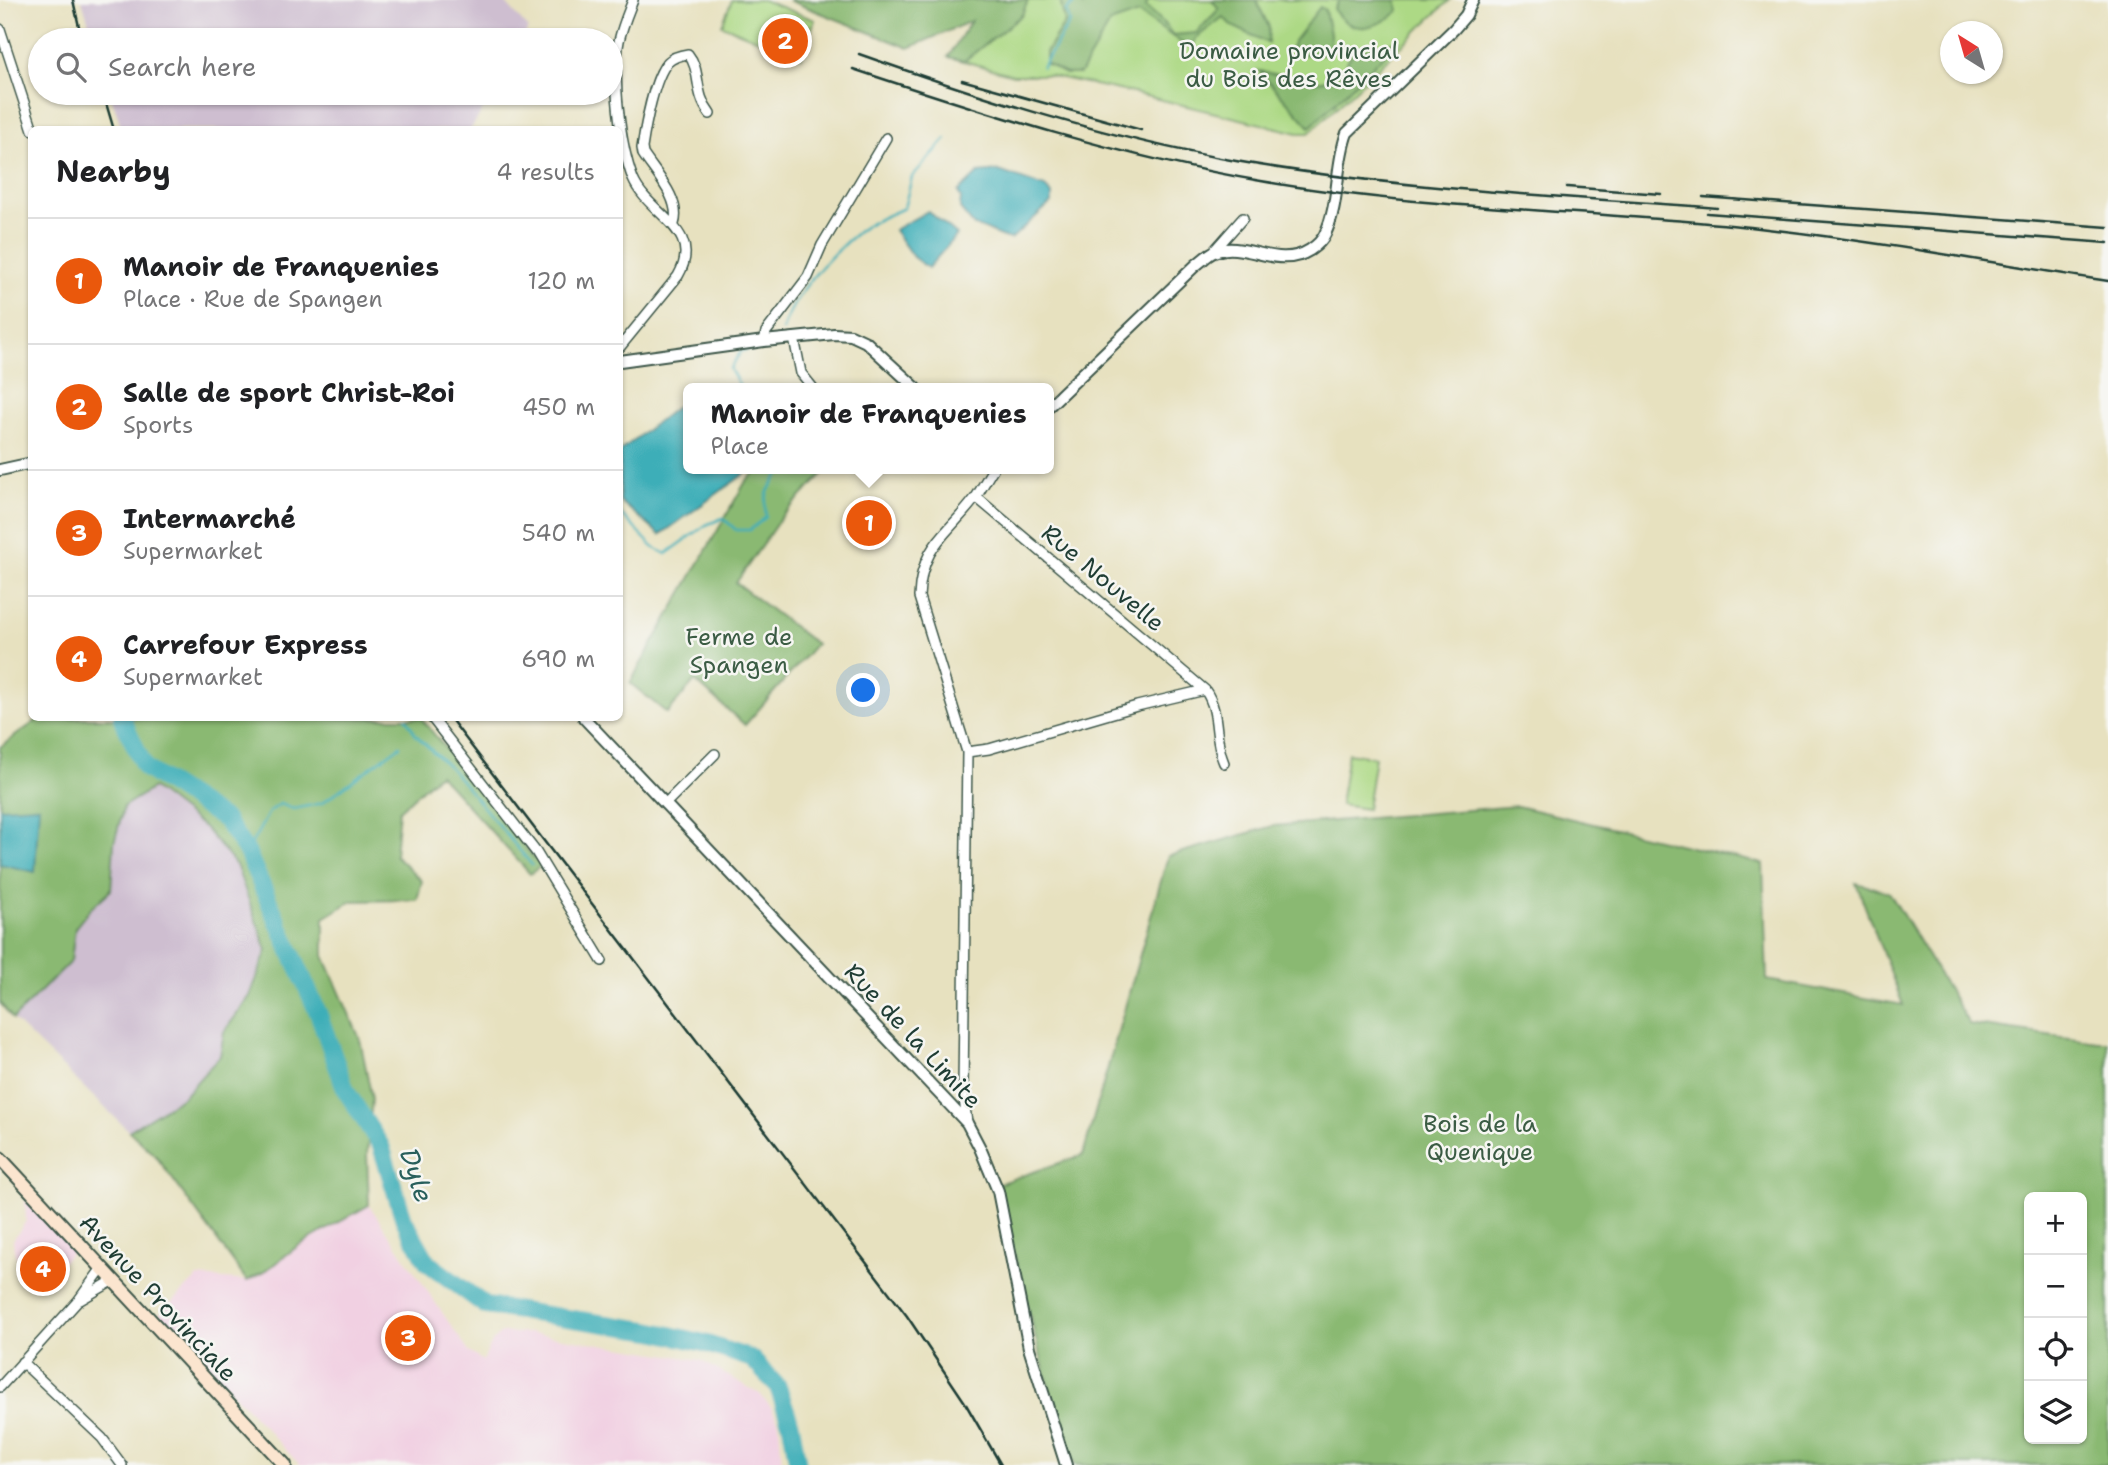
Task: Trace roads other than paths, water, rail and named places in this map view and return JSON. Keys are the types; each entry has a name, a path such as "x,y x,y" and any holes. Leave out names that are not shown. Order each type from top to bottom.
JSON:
{"main road":[{"name":"Avenue Provinciale","path":"0,1158 285,1465"}],"street":[{"path":"623,28 632,0"},
{"path":"1213,252 1233,250 1286,258 1302,254 1322,239 1333,211 1347,133 1454,29 1466,15 1473,0"},
{"path":"0,29 32,126"},
{"path":"674,224 676,218 669,193 642,148 649,109 666,63 679,55 688,54 693,60 698,91 710,114"},
{"path":"620,105 622,126"},
{"path":"623,130 634,179 650,203 674,224 685,249 682,270 674,283 623,343"},
{"path":"764,341 766,332 808,277 822,245 886,138"},
{"path":"1054,401 1186,274 1213,252 1243,218"},
{"path":"623,360 764,341 834,334 851,335 880,353 911,383"},
{"path":"794,338 801,373 809,383"},
{"path":"0,470 28,464"},
{"path":"984,474 985,480"},
{"path":"967,1124 963,1089 967,752 919,597 920,578 928,554 976,497 989,474"},
{"name":"Rue Nouvelle","path":"976,497 1205,690"},
{"path":"967,752 989,749 1137,706 1205,690 1214,708 1217,750 1224,763"},
{"path":"434,721 536,852 602,961"},
{"name":"Rue de la Limite","path":"587,721 967,1124 998,1191 1029,1348 1066,1465"},
{"path":"665,804 715,754"},
{"path":"947,1101 963,1089"},
{"path":"0,1387 78,1301 102,1268"},
{"path":"78,1301 114,1280"},
{"path":"22,1362 102,1437 122,1465"}],"water":[{"path":"999,171 1045,187 1052,194 1052,202 1011,239 974,226 960,209 961,198 958,192 978,173"},
{"path":"928,211 957,235 928,268 913,257 894,230"},
{"path":"683,402 683,474 744,474 660,535 623,504 623,449"},
{"path":"39,806 35,872 0,864 0,808"}],"waterway":[{"path":"1042,67 1070,22 1066,11 1074,3 1084,0"},
{"path":"783,330 804,289 837,251 864,227 904,208 912,177 946,139"},
{"path":"738,383 730,369 741,351 785,344"},
{"path":"623,516 653,547 666,554 706,525 723,518 736,530 750,530 766,517 767,496 779,474"},
{"name":"Dyle","path":"123,721 145,768 225,820 247,852 319,1015 346,1091 381,1146 404,1220 428,1263 486,1306 653,1331 704,1343 752,1359 778,1387 791,1425 798,1465"},
{"path":"408,721 416,735 453,771 532,865"},
{"path":"247,852 269,812 280,804 294,809 322,803 400,746"}],"railway":[{"path":"73,0 79,28"},
{"path":"859,54 1093,129 1236,161 1416,185 1717,208"},
{"path":"853,69 1106,147 1261,181 1323,191 1447,204 1697,222 1803,233 2108,281"},
{"path":"962,80 1141,130"},
{"path":"107,105 113,126"},
{"path":"1567,187 1661,194"},
{"path":"1703,197 2108,227"},
{"path":"1707,213 2108,243"},
{"path":"452,721 907,1316 964,1401 1001,1465"}],"place":[{"name":"Salle de sport Christ-Roi","path":"785,41"},
{"name":"Manoir de Franquenies","path":"869,523"},
{"name":"Carrefour Express","path":"43,1269"},
{"name":"Intermarché","path":"408,1338"}],"park label":[{"name":"Domaine provincial du Bois des Rêves","path":"1289,65"},
{"name":"Ferme de Spangen","path":"739,651"},
{"name":"Bois de la Quenique","path":"1480,1138"}]}
